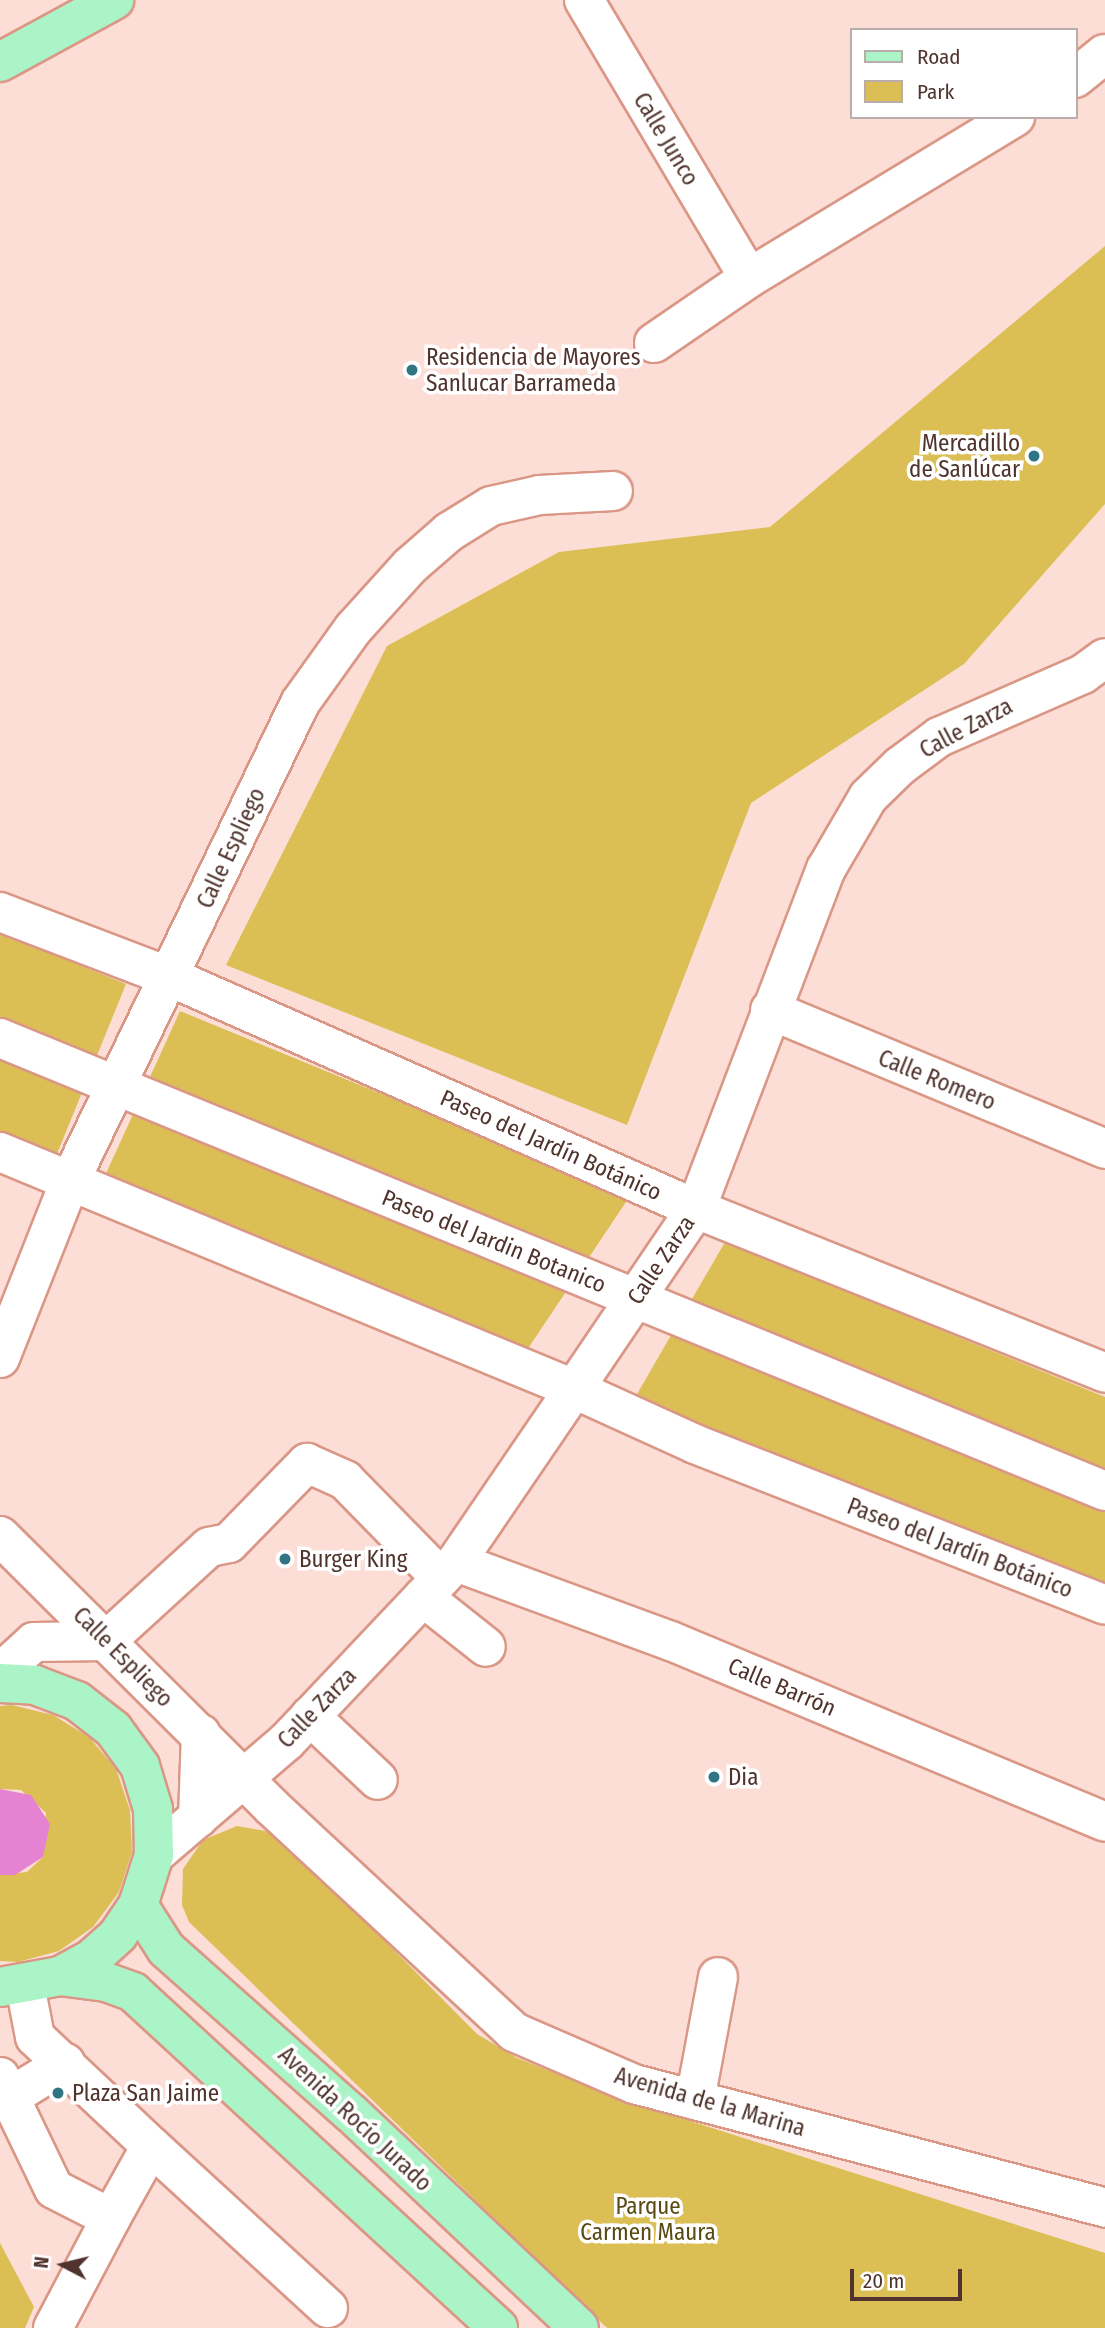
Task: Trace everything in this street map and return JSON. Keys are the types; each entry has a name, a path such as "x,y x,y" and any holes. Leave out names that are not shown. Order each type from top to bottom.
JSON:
{"main road":[{"path":"0,62 114,0"},
{"path":"0,1683 35,1685 77,1701 113,1729 143,1777 153,1809 154,1855 138,1905 118,1935 91,1959 28,1983"},
{"name":"Avenida Rocío Jurado","path":"138,1905 166,1948 351,2113 579,2328"},
{"path":"28,1983 106,1982 132,1992 498,2328"}],"street":[{"name":"Calle Junco","path":"584,0 749,278"},
{"path":"1077,76 1105,54"},
{"path":"654,343 749,278 1013,119"},
{"name":"Calle Espliego","path":"0,1358 71,1181 300,703 353,629 410,566 449,532 491,506 540,495 612,492"},
{"name":"Calle Zarza","path":"154,1855 246,1778 310,1716 440,1579 696,1209 826,869 868,797 900,766 939,737 1083,674 1105,658"},
{"name":"Paseo del Jardín Botánico","path":"0,912 170,977 696,1209 1105,1373"},
{"name":"Calle Romero","path":"770,1010 1105,1149"},
{"name":"Paseo del Jardin Botanico","path":"0,1038 1105,1491"},
{"name":"Paseo del Jardín Botánico","path":"0,1152 574,1389 695,1444 1105,1605"},
{"path":"0,1673 34,1642 107,1641 209,1547 229,1543 307,1463 345,1479 440,1579 486,1647"},
{"name":"Calle Espliego","path":"0,1536 246,1778"},
{"path":"33,1567 34,1642"},
{"name":"Calle Barrón","path":"440,1579 671,1641 1105,1822"},
{"path":"310,1716 377,1780"},
{"path":"198,1818 201,1734"},
{"name":"Avenida de la Marina","path":"246,1778 514,2032 634,2084 1105,2208"},
{"path":"695,2100 718,1977"},
{"path":"28,1983 35,2037 328,2308"},
{"path":"65,2063 5,2087 54,2189 111,2218"},
{"path":"52,2328 151,2146"}],"green space":[{"path":"1105,246 1105,504 964,664 751,803 627,1125 226,965 387,646 559,552 770,527"},
{"path":"0,933 126,984 57,1154 0,1131"},
{"path":"180,1011 630,1196 527,1350 104,1178"},
{"path":"725,1242 1105,1397 1105,1584 633,1401"},
{"path":"12,1705 53,1715 89,1737 116,1769 130,1810 132,1852 119,1892 93,1927 59,1951 18,1962 0,1961 0,1875 27,1872 43,1857 46,1813 21,1790 0,1789 0,1706"},
{"name":"Parque Carmen Maura","path":"237,1826 272,1832 287,1842 477,2034 517,2058 621,2099 1105,2253 1105,2328 607,2328 189,1922 182,1905 183,1869 203,1840"},
{"path":"0,2243 34,2307 25,2328 0,2328"}],"shaded area":[{"path":"0,1789 31,1795 50,1824 43,1857 15,1875 0,1875"}],"place":[{"name":"Residencia de Mayores Sanlucar Barrameda","path":"412,370"},
{"name":"Mercadillo de Sanlúcar","path":"1034,456"},
{"name":"Burger King","path":"285,1559"},
{"name":"Dia","path":"714,1777"},
{"name":"Plaza San Jaime","path":"58,2093"}]}
